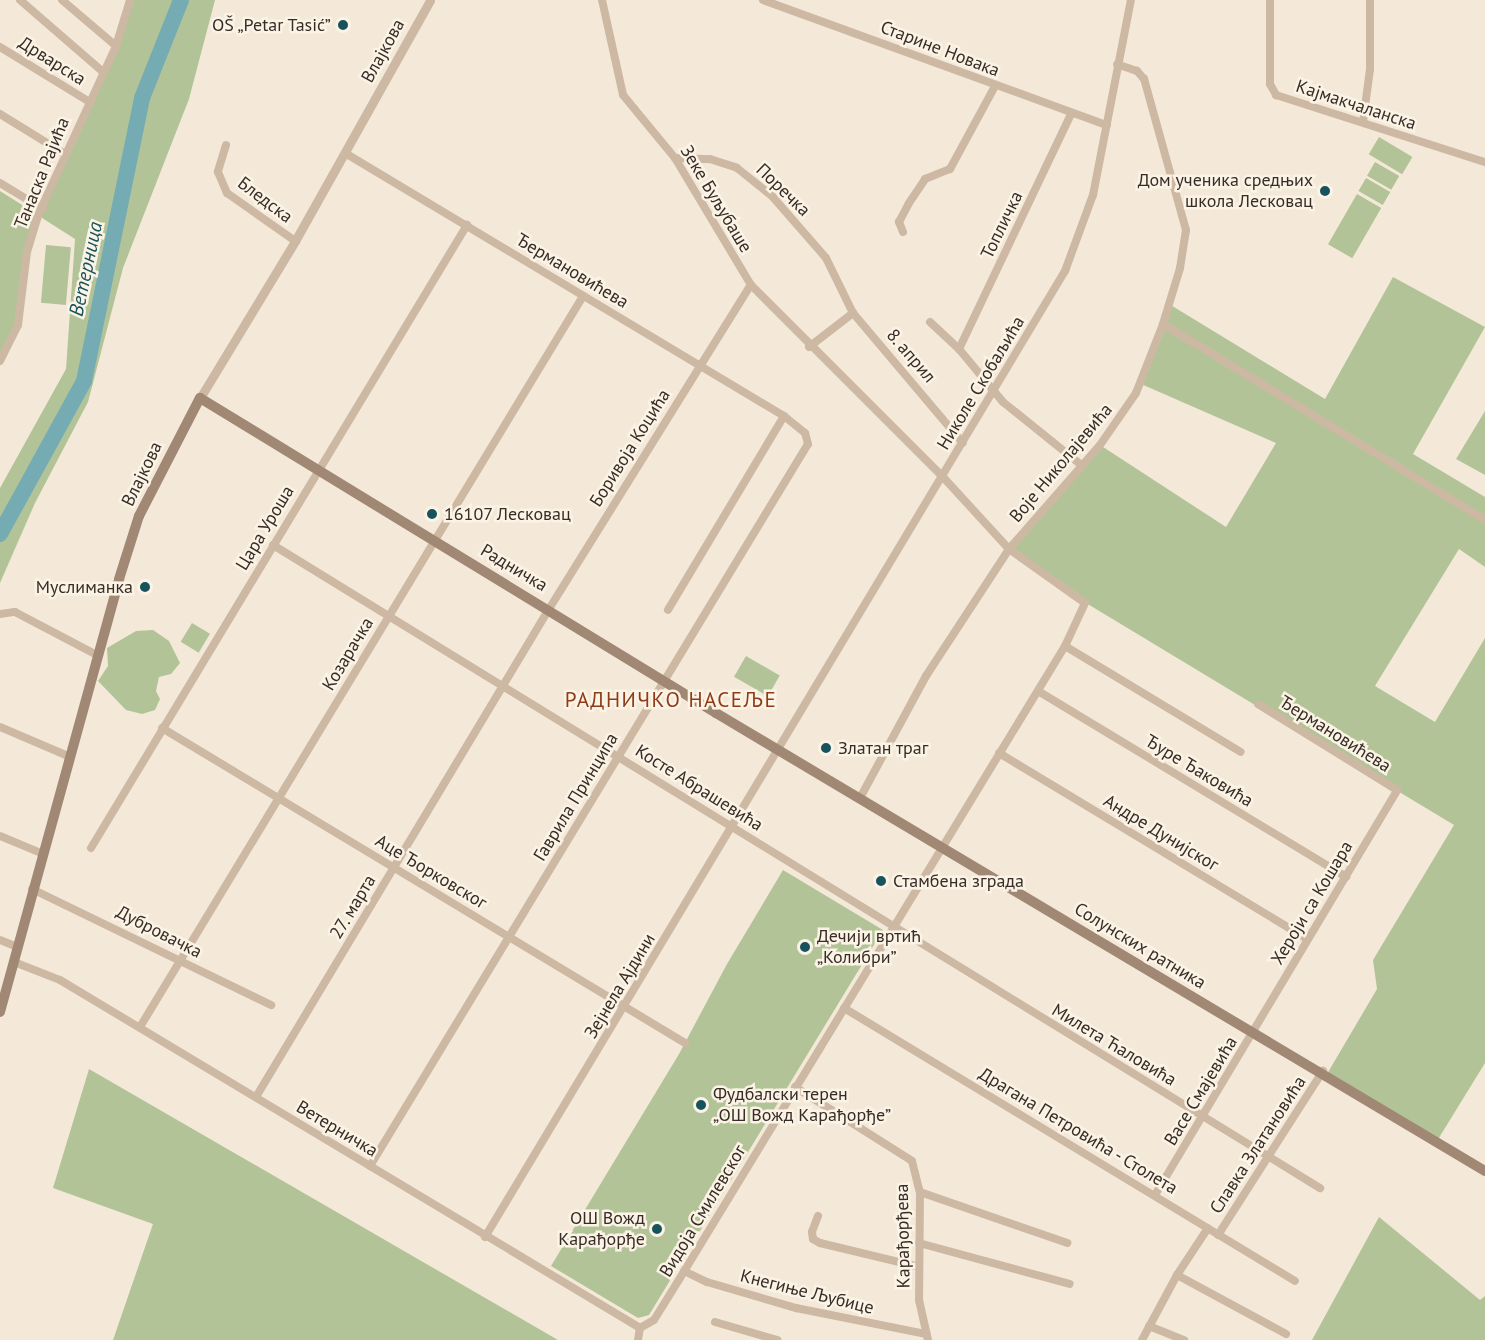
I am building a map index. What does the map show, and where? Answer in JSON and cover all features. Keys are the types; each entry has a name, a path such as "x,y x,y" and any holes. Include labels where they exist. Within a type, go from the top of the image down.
{"main road":[{"name":"Радничка","path":"200,398 779,749"},
{"name":"Влајкова","path":"0,1012 68,756 139,516 200,398"},
{"name":"Солунских ратника","path":"779,749 1253,1032 1323,1071 1485,1171"}],"street":[{"path":"20,0 103,72"},
{"path":"62,0 116,46"},
{"name":"Танаска Рајића","path":"0,362 18,325 27,252 65,154 88,101 116,46 130,0"},
{"name":"Влајкова","path":"200,398 295,240 430,0"},
{"name":"Зеке Буљубаше","path":"602,0 623,95 675,158 750,285 809,347 943,477 1009,549 1085,603 1065,646"},
{"name":"Старине Новака","path":"763,0 1071,114 1107,125"},
{"name":"Николе Скобаљића","path":"779,749 994,392 1072,254 1092,195 1131,0"},
{"name":"Кајмакчаланска","path":"1270,0 1272,92 1485,162"},
{"path":"1363,122 1370,69 1370,0"},
{"name":"Дрварска","path":"0,47 88,101"},
{"name":"Воје Николајевића","path":"860,798 926,676 1009,549 1080,464 1100,445 1136,393 1163,324 1180,268 1186,230 1144,80 1137,71 1117,64"},
{"path":"903,232 899,222 909,203 925,179 950,169 995,86"},
{"path":"0,114 65,154"},
{"name":"Топличка","path":"959,348 1071,114"},
{"name":"Бледска","path":"226,145 218,172 227,193 295,240"},
{"name":"Ђермановићева","path":"345,153 784,416 805,433 808,444"},
{"name":"Поречка","path":"675,158 710,159 748,174 809,238 840,287"},
{"path":"0,183 43,209"},
{"name":"Цара Уроша","path":"91,848 318,468 467,225"},
{"path":"699,365 750,285"},
{"name":"8. април","path":"840,287 853,313 963,443"},
{"name":"Козарачка","path":"140,1027 583,296"},
{"path":"809,347 853,313"},
{"path":"930,322 959,348 994,392 1080,464"},
{"path":"1163,324 1485,520"},
{"name":"Боривоја Коцића","path":"549,609 699,365"},
{"path":"669,610 784,416"},
{"name":"Гаврила Принципа","path":"370,1166 808,444"},
{"name":"Косте Абрашевића","path":"273,545 503,687 619,755 893,928"},
{"name":"27. марта","path":"256,1097 549,609"},
{"path":"0,614 15,612 97,655"},
{"path":"941,847 1065,646 1241,752"},
{"name":"Ђуре Ђаковића","path":"1038,691 1346,877"},
{"name":"Ђермановићева","path":"1258,704 1397,790"},
{"path":"0,726 68,756"},
{"name":"Аце Ђорковског","path":"162,728 685,1043"},
{"name":"Зејнела Ајдини","path":"485,1237 779,749"},
{"name":"Андре Дунијског","path":"999,753 1307,939"},
{"name":"Хероји са Кошара","path":"1253,1032 1397,790"},
{"path":"0,836 41,853"},
{"name":"Видоја Смилевског","path":"640,1328 654,1320 941,847"},
{"name":"Дубровачка","path":"32,889 271,1005"},
{"name":"Милета Ћаловића","path":"893,928 1320,1188"},
{"path":"0,940 17,947"},
{"name":"Ветерничка","path":"14,962 60,980 640,1328"},
{"name":"Драгана Петровића - Столета","path":"844,1008 1295,1281"},
{"name":"Васе Смајевића","path":"1155,1195 1204,1117 1253,1032"},
{"name":"Славка Златановића","path":"1218,1235 1266,1157 1292,1124 1323,1071"},
{"name":"Карађорђева","path":"795,1087 912,1161 920,1192 919,1300 927,1337"},
{"path":"920,1192 1067,1243"},
{"path":"818,1216 812,1232 813,1239 820,1243 919,1267"},
{"name":"Славка Златановића","path":"1142,1340 1177,1275 1208,1228"},
{"path":"919,1243 1070,1284"},
{"name":"Кнегиње Љубице","path":"684,1270 717,1285 796,1308 927,1337"},
{"path":"1177,1275 1287,1334"},
{"path":"715,1322 777,1340"},
{"path":"1149,1326 1184,1340"},
{"path":"638,1340 640,1328"}],"green space":[{"path":"130,0 215,0 189,99 123,268 88,402 35,503 0,583 0,488 66,369 75,239 39,216 27,252 21,312 0,361 0,191 38,215 116,46"},
{"path":"1379,137 1412,157 1402,174 1369,154"},
{"path":"1375,162 1399,176 1391,190 1367,176"},
{"path":"1366,178 1390,192 1383,205 1358,191"},
{"path":"1357,194 1381,208 1352,258 1328,244"},
{"path":"46,245 71,247 66,305 41,303"},
{"path":"1393,277 1485,327 1413,454 1485,497 1485,567 1459,549 1375,686 1435,722 1485,638 1485,1063 1437,1141 1327,1074 1377,989 1373,960 1454,825 1091,606 1009,549 1100,445 1226,527 1276,443 1141,384 1169,304 1325,399"},
{"path":"1485,411 1485,475 1456,459"},
{"path":"192,623 210,634 199,653 181,642"},
{"path":"153,630 169,641 180,663 171,674 159,677 156,691 160,699 155,710 142,714 126,710 98,681 108,666 107,648 136,631"},
{"path":"746,656 780,676 768,696 734,677"},
{"path":"783,870 883,930 649,1315 638,1318 551,1266 679,1054 727,964"},
{"path":"89,1069 558,1340 113,1340 153,1224 53,1188"},
{"path":"1379,1217 1480,1300 1485,1296 1485,1340 1312,1340"}],"waterway":[{"name":"Ветерница","path":"0,534 84,381 142,98 181,0"}],"place":[{"name":"OŠ „Petar Tasić”","path":"343,25"},
{"name":"Дом ученика средњих школа Лесковац","path":"1325,191"},
{"name":"16107 Лесковац","path":"432,514"},
{"name":"Муслиманка","path":"145,587"},
{"name":"Златан траг","path":"826,748"},
{"name":"Стамбена зграда","path":"881,881"},
{"name":"Дечији вртић „Колибри”","path":"805,947"},
{"name":"Фудбалски терен „ОШ Вожд Карађорђе”","path":"701,1105"},
{"name":"ОШ Вожд Карађорђе","path":"657,1229"}],"district":[{"name":"РАДНИЧКО НАСЕЉЕ","path":"671,700"}]}
